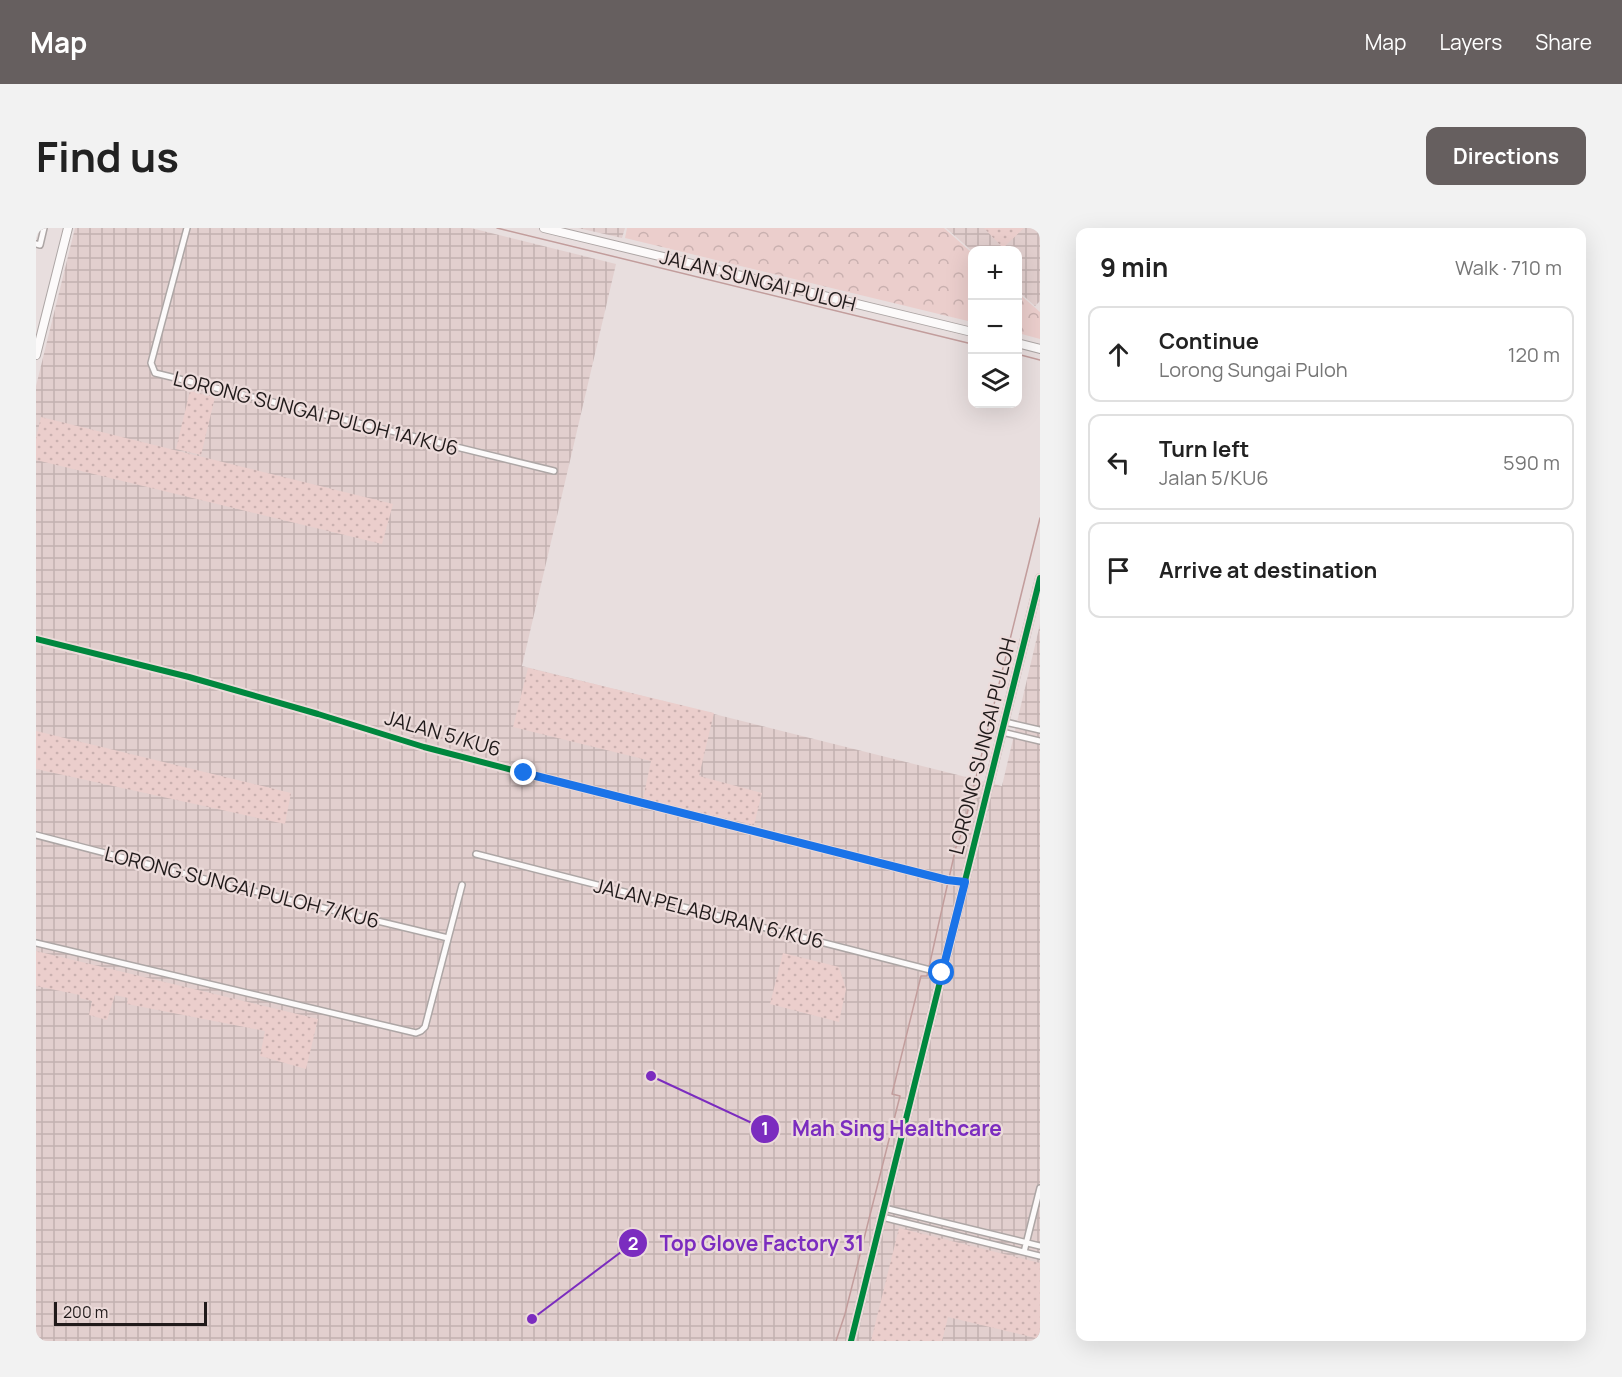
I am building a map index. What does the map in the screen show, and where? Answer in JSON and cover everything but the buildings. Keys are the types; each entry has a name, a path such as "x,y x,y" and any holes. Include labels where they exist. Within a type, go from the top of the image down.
{"street":[{"path":"36,244 40,245 44,228"},
{"path":"36,355 68,228"},
{"name":"LORONG SUNGAI PULOH 1A/KU6","path":"187,228 151,363 155,373 554,471"},
{"name":"JALAN SUNGAI PULOH","path":"544,228 968,331"},
{"path":"1022,344 1040,349"},
{"name":"LORONG SUNGAI PULOH","path":"851,1341 1040,578"},
{"name":"JALAN 5/KU6","path":"36,639 189,677 424,747 963,883"},
{"path":"1005,722 1040,730"},
{"path":"1002,732 1040,741"},
{"name":"LORONG SUNGAI PULOH 7/KU6","path":"36,835 224,884 448,938"},
{"name":"JALAN PELABURAN 6/KU6","path":"476,854 942,973"},
{"path":"36,943 416,1033 425,1027 462,885"},
{"path":"1024,1252 1040,1188"},
{"path":"884,1208 1040,1246"},
{"path":"882,1218 1040,1257"}],"shaded area":[{"path":"75,228 471,228 616,264 522,666 1002,786 1040,624 1040,1341 36,1341 36,386"},
{"path":"578,228 625,228 622,238"},
{"path":"946,228 1040,228 1040,301 1035,306 1022,295 1022,246 968,247"}],"green space":[{"path":"627,228 944,228 968,249 968,321 625,238"},
{"path":"984,228 1024,228 1005,246 1001,246"},
{"path":"1022,296 1040,312 1040,339 1022,334"},
{"path":"190,391 215,397 201,455 176,449"},
{"path":"41,417 393,504 382,544 36,460 36,439"},
{"path":"528,668 714,713 699,776 762,793 754,825 643,799 651,761 513,727"},
{"path":"36,731 291,793 285,824 36,769"},
{"path":"36,951 318,1019 306,1069 260,1056 265,1031 127,1004 128,998 115,995 107,1020 89,1015 92,1001 80,998 80,995 36,986"},
{"path":"783,953 839,967 846,989 839,1022 770,1004"},
{"path":"899,1228 1040,1263 1040,1339 948,1317 942,1341 871,1341"}],"waterway":[{"path":"497,228 968,343"},
{"path":"1022,355 1040,360"},
{"path":"949,878 956,847 963,830 1040,518"},
{"path":"836,1341 845,1314 900,1096 892,1094 921,976 927,976 948,882"}],"cycle path":[{"path":"851,1341 1040,578"},
{"path":"36,639 189,677 424,747 947,880 965,882"}],"place":[{"name":"Mah Sing Healthcare","path":"651,1076"},
{"name":"Top Glove Factory 31","path":"532,1319"}],"route":[{"path":"524,773 947,880 965,882 942,973"}]}
